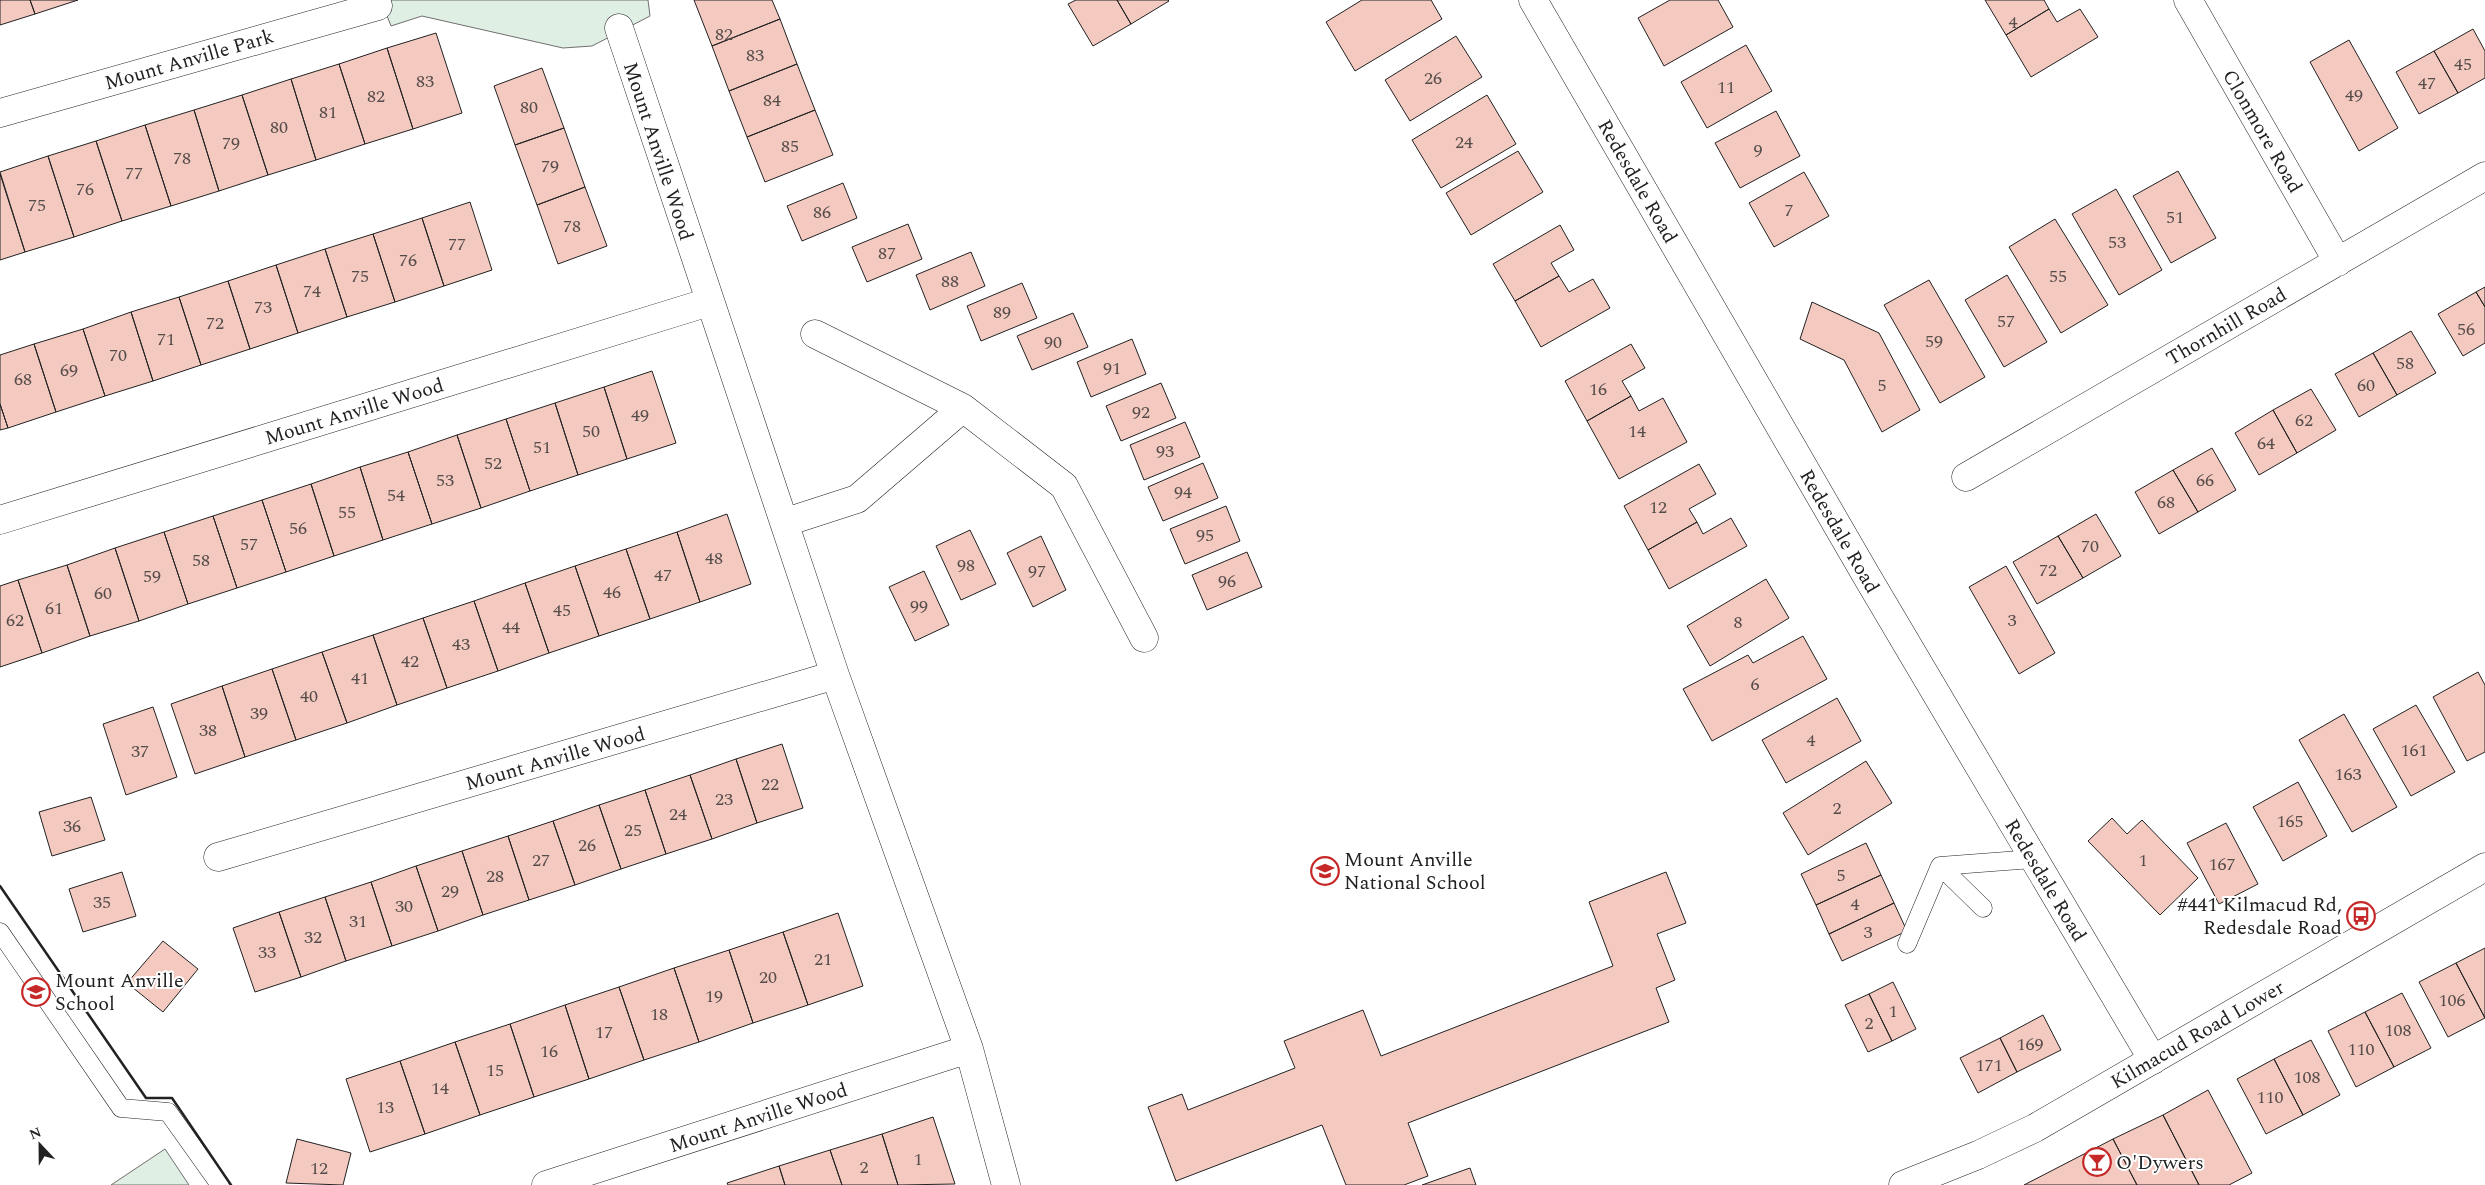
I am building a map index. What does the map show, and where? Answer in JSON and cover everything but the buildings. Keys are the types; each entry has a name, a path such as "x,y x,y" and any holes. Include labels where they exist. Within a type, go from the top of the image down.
{"street":[{"name":"Redesdale Road","path":"1533,0 2033,860 2153,1060"},
{"name":"Clonmore Road","path":"2188,0 2338,262"},
{"name":"Mount Anville Park","path":"0,113 378,6"},
{"name":"Mount Anville Wood","path":"619,28 709,302 786,522 835,675 969,1050 1006,1185"},
{"name":"Thornhill Road","path":"1966,477 2485,176"},
{"name":"Mount Anville Wood","path":"0,520 709,302"},
{"path":"814,334 963,408 1064,486 1144,638"},
{"path":"786,522 857,499 963,408"},
{"name":"Mount Anville Wood","path":"218,857 835,675"},
{"name":"Kilmacud Road Lower","path":"1914,1183 2035,1128 2485,867"},
{"name":"Mount Anville Wood","path":"546,1185 969,1050"}],"lane":[{"path":"1940,866 2033,860"},
{"path":"1940,866 1982,908"},
{"path":"1907,944 1940,866"},
{"path":"0,932 121,1108 168,1112 220,1185"}],"green space":[{"path":"381,0 648,0 650,16 592,46 563,48 422,16 391,26"},
{"path":"165,1149 189,1185 111,1185"}],"wall":[{"path":"0,886 146,1098 172,1098 231,1185"}],"place":[{"name":"Mount Anville National School","path":"1325,871"},
{"name":"#441 Kilmacud Rd, Redesdale Road","path":"2361,916"},
{"name":"Mount Anville School","path":"36,992"},
{"name":"O'Dywers","path":"2097,1162"}]}
